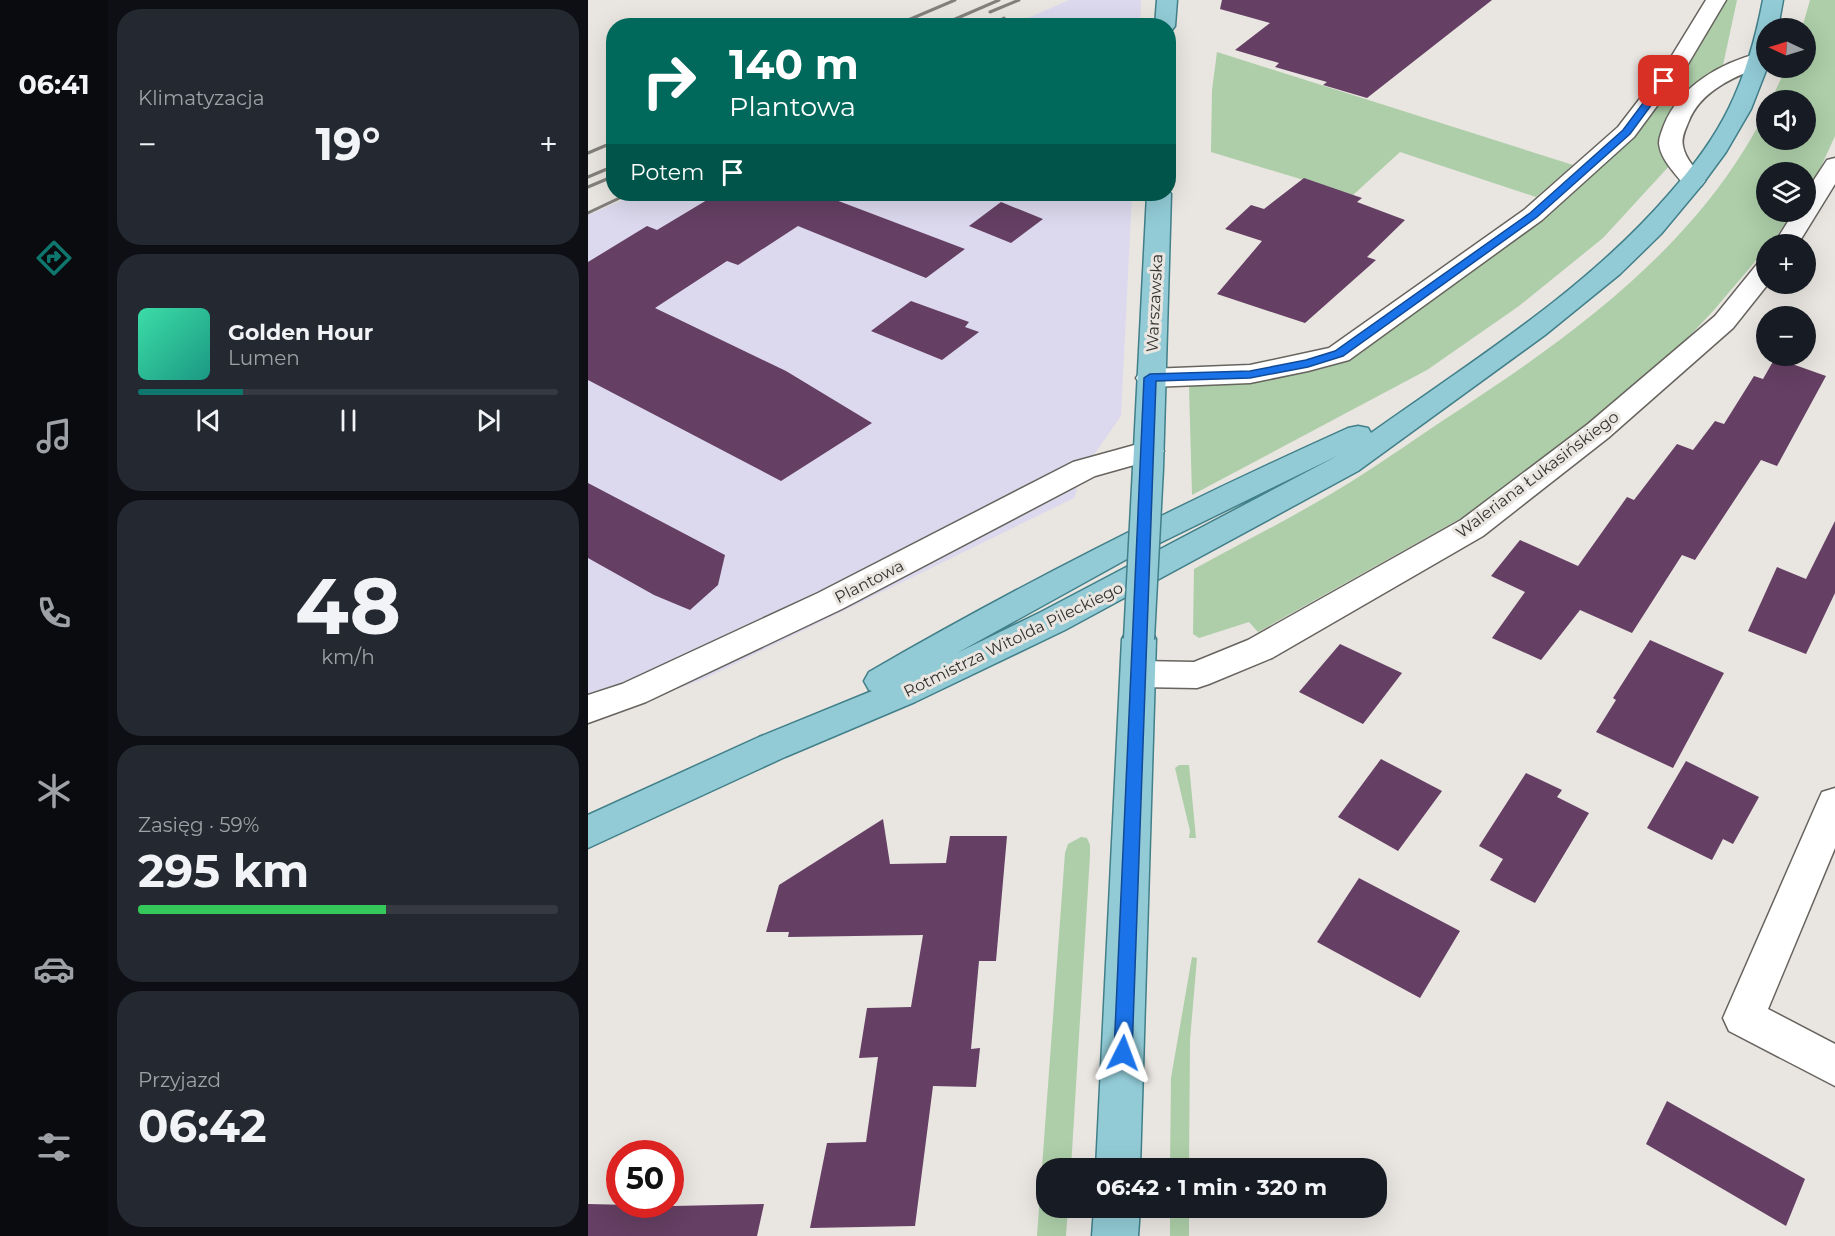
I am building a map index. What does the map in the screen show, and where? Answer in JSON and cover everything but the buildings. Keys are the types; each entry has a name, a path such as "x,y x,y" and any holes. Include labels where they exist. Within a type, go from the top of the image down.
{"main road":[{"path":"1166,18 1167,0"},
{"name":"Rotmistrza Witolda Pileckiego","path":"1769,18 1773,0"},
{"name":"Rotmistrza Witolda Pileckiego","path":"588,832 772,747 903,693 1053,621 1147,573 1347,464 1574,300 1652,229 1693,181 1718,147 1740,109 1756,69"},
{"name":"Warszawska","path":"1118,1158 1159,201"},
{"path":"1115,1236 1116,1218"}],"street":[{"path":"1150,378 1250,374 1308,363 1339,354 1533,215 1626,132 1677,64 1716,0"},
{"path":"1693,181 1678,161 1670,143 1678,114 1694,96 1724,73 1756,61"},
{"path":"1792,234 1835,165"},
{"name":"Waleriana Łukasińskiego","path":"1139,657 1197,675 1260,649 1472,528 1598,431 1724,322 1756,282"},
{"name":"Plantowa","path":"588,709 634,693 830,601 1084,469 1148,459"},
{"path":"1835,803 1744,1018 1835,1066"}],"shaded area":[{"path":"1069,0 1141,0 1140,18 1028,18"},
{"path":"621,201 1132,201 1121,416 1084,469 1074,498 704,679 588,721 588,215"}],"green space":[{"path":"1723,0 1737,0 1722,70 1686,98 1671,164 1603,238 1519,306 1427,370 1192,495 1189,386 1210,383 1376,338 1580,186 1650,113 1696,52"},
{"path":"1810,0 1835,0 1835,136 1816,178 1816,162 1756,162 1756,222 1786,222 1778,234 1756,234 1756,261 1714,310 1652,376 1553,455 1463,517 1258,632 1249,622 1199,638 1193,634 1194,569 1311,506 1363,474 1504,380 1592,315 1672,242 1708,201 1740,157 1756,129 1756,150 1816,150 1816,90 1776,90 1781,78 1816,78 1816,18 1805,18"},
{"path":"1217,52 1573,165 1536,197 1400,152 1353,195 1211,152 1212,90"},
{"path":"1179,765 1189,765 1196,838 1189,838 1190,831 1175,768"},
{"path":"1081,837 1087,838 1090,845 1072,1158 1043,1158 1065,853 1068,844"},
{"path":"1192,957 1197,958 1190,1040 1189,1158 1170,1158 1171,1078"},
{"path":"1038,1218 1067,1218 1066,1236 1037,1236"},
{"path":"1170,1218 1189,1218 1189,1236 1170,1236"}],"railway":[{"path":"913,18 955,0"},
{"path":"957,18 999,0"},
{"path":"990,12 1019,0"},
{"path":"588,153 606,145"},
{"path":"588,177 606,169"},
{"path":"588,187 606,179"},
{"path":"588,213 613,201"}],"route":[{"path":"1123,1053 1139,639 1149,451 1150,378 1250,374 1308,363 1339,354 1533,215 1626,132 1664,81"}]}
